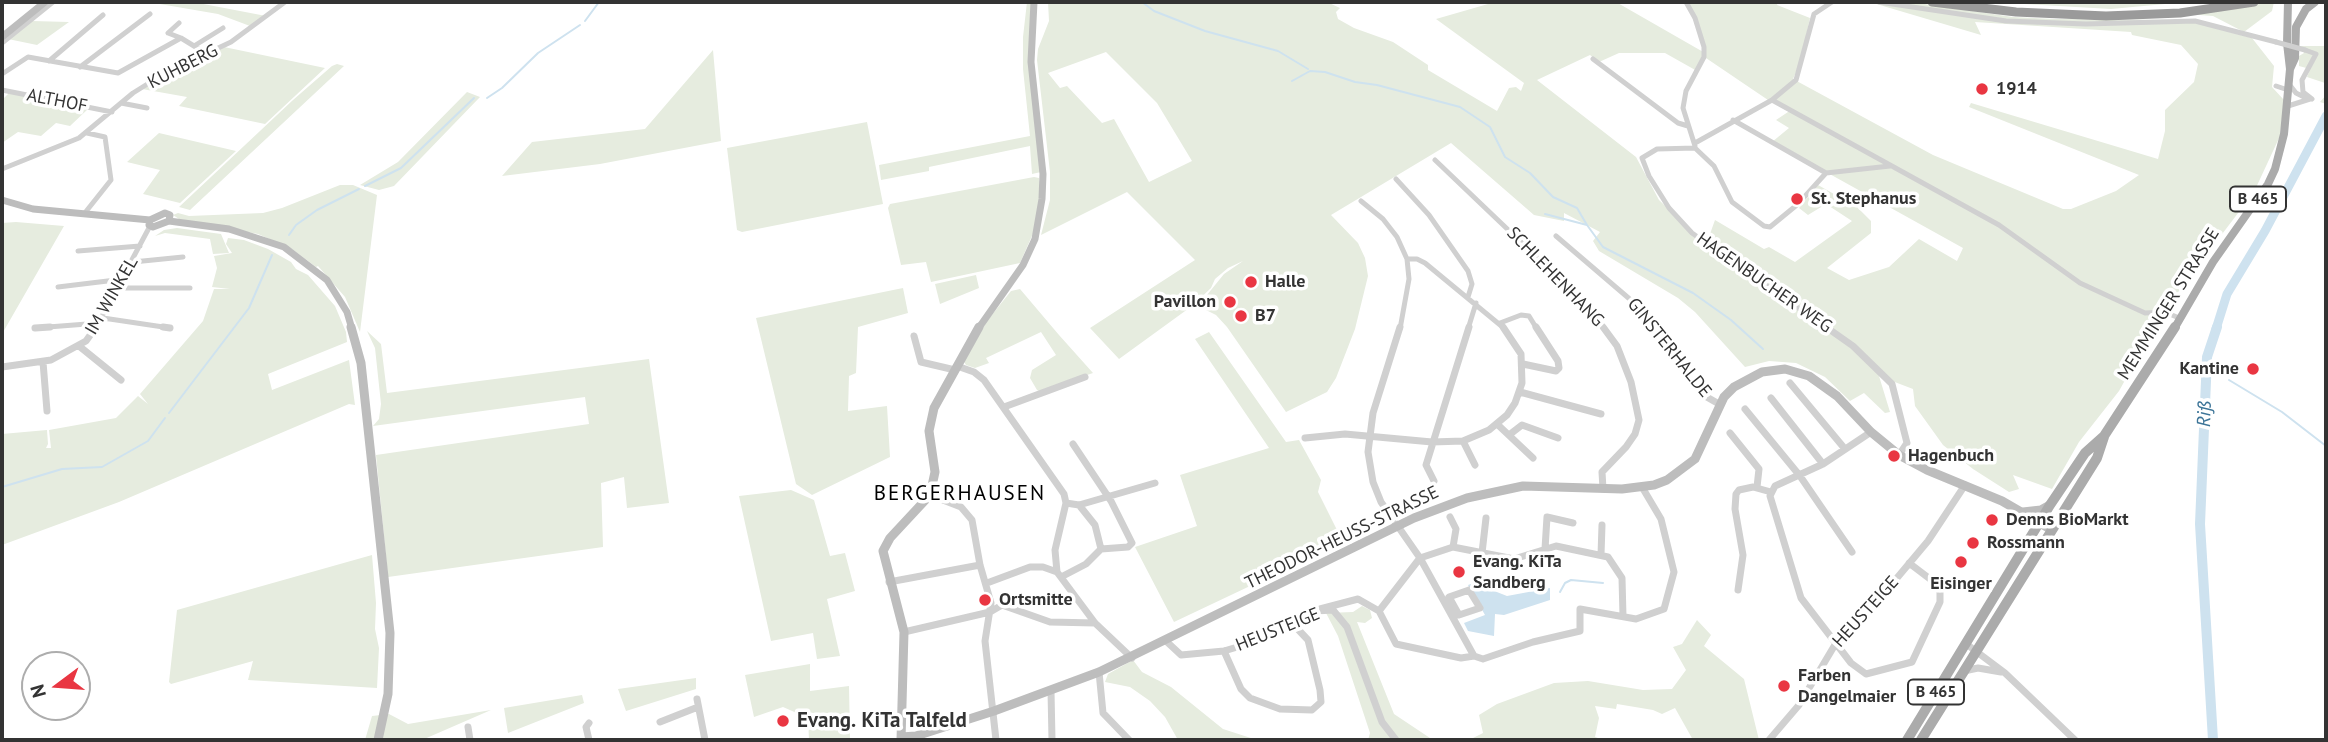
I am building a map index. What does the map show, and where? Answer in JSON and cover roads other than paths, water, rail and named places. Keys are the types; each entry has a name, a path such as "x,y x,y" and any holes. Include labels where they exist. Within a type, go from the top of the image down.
{"highway":[{"path":"1933,2 2005,11 2096,16 2180,13 2254,2"},
{"path":"1958,2 2025,9 2104,11 2223,2"}],"main road":[{"name":"B 465","path":"2288,2 2287,53 2290,69"},
{"name":"B 465","path":"2290,69 2295,58 2296,27 2306,9 2315,2"},
{"name":"MEMMINGER STRASSE","path":"1907,740 2050,505 2085,453 2104,436 2165,345 2213,262 2268,184 2282,144 2290,69"},
{"name":"MEMMINGER STRASSE","path":"1921,740 2097,458 2104,436"}],"street":[{"path":"2,37 44,2"},
{"path":"2,43 52,2"},
{"name":"KUHBERG","path":"2,169 87,133 121,103 158,77 246,33 285,2"},
{"path":"901,739 904,632 883,556 885,546 930,495 935,472 930,422 937,402 1029,253 1039,221 1043,174 1031,62 1034,2"},
{"path":"1686,2 1698,27 1704,57 1685,93 1683,108 1695,145 1714,166 1732,202 1766,227 1798,204 1826,173"},
{"path":"1695,145 1733,120 1772,100 1796,80 1814,14 1832,2"},
{"path":"1879,2 2006,21 2086,24 2195,21 2316,54 2302,80 2303,92 2309,100"},
{"path":"80,67 150,14"},
{"path":"49,61 103,15"},
{"path":"179,23 168,33 207,54"},
{"path":"194,46 223,28"},
{"path":"2,74 24,57 108,73 120,72 181,38"},
{"path":"1593,59 1678,123 1706,136"},
{"path":"2276,86 2309,100"},
{"name":"ALTHOF","path":"2,90 112,112"},
{"path":"2288,90 2309,100"},
{"path":"1772,100 1999,225 2080,284 2145,313 2165,312 2179,318"},
{"path":"2288,106 2309,100"},
{"name":"KUHBERG","path":"121,103 147,108"},
{"path":"1733,120 1826,173 1890,166"},
{"path":"83,214 111,180 105,137 87,133"},
{"name":"HAGENBUCHER WEG","path":"1695,145 1657,149 1642,158 1657,191 1669,208 1707,245 1853,346 1892,384 1907,443 1899,455"},
{"name":"SCHLEHENHANG","path":"1434,160 1589,307 1617,346 1631,382 1639,420 1632,439 1602,472 1603,489"},
{"path":"1396,179 1429,215 1468,271 1472,284 1468,297"},
{"path":"2,200 33,209 161,226 169,221 243,232 284,247 327,280 350,318 364,383 390,633 388,694 378,740"},
{"path":"1361,201 1390,228 1407,259 1406,303 1369,435 1368,452 1373,482 1381,502 1420,558 1474,656"},
{"path":"150,223 165,214 170,215 169,221"},
{"name":"IM WINKEL","path":"4,366 43,362 79,346 102,320 150,223"},
{"name":"IM WINKEL","path":"140,246 161,226"},
{"name":"GINSTERHALDE","path":"1556,236 1639,307 1660,331 1696,387 1719,404"},
{"path":"78,251 140,246"},
{"path":"133,261 183,257"},
{"path":"1306,438 1335,434 1432,442 1462,441 1497,424 1511,409 1520,392 1523,364 1515,342 1500,323 1425,263 1418,259 1407,259"},
{"path":"58,287 124,278"},
{"path":"120,288 190,288"},
{"path":"1434,481 1426,465 1476,303"},
{"path":"1500,323 1521,315 1529,316 1558,361 1559,368 1556,371 1523,364"},
{"path":"35,328 102,320 170,328"},
{"path":"914,335 921,362 979,374 1060,485 1066,503 1056,541 1060,574 1096,623 1132,658"},
{"path":"79,346 121,380"},
{"path":"43,362 47,411"},
{"path":"2,374 4,366"},
{"name":"THEODOR-HEUSS-STRASSE","path":"901,739 994,711 1132,658 1399,526 1466,498 1502,488 1544,485 1603,489 1642,487 1667,480 1695,459 1719,404 1730,390 1751,376 1775,369 1795,370 1824,386 1899,455 2022,512 2052,530"},
{"path":"1004,407 1085,377"},
{"path":"1790,383 1845,449"},
{"path":"1520,392 1601,414"},
{"path":"1771,398 1822,464"},
{"path":"1745,409 1800,476 1852,552"},
{"path":"1497,424 1533,458"},
{"path":"1508,435 1522,425 1558,438"},
{"path":"1771,492 1779,484 1822,464 1871,432"},
{"path":"1730,433 1759,469 1758,487"},
{"path":"1462,441 1475,465"},
{"path":"987,583 1030,567 1042,567 1060,574 1086,564 1101,549 1132,545 1108,497 1073,444"},
{"path":"1066,503 1079,505 1155,483"},
{"name":"HEUSTEIGE","path":"1769,740 1799,705 1836,643 1876,603 1909,563 1949,513 1965,485"},
{"path":"1315,611 1359,599 1379,611 1396,644 1461,658 1474,656 1483,659 1533,642 1580,631 1580,609 1636,619 1664,610 1674,572 1661,519 1642,487"},
{"path":"1738,590 1743,555 1734,500 1739,490 1758,487 1771,492"},
{"path":"1771,492 1795,585 1801,598 1855,668 1866,674 1912,662 1941,597 1931,578 1909,563"},
{"path":"930,495 961,507 970,516 979,565 987,583 991,603 986,629 986,652 996,740"},
{"path":"1079,505 1095,525 1101,549"},
{"path":"2022,512 2041,510 2050,505"},
{"path":"1450,517 1457,529 1453,547"},
{"path":"1545,549 1547,517 1573,523"},
{"path":"1482,553 1486,518"},
{"path":"1601,555 1602,525"},
{"path":"1379,611 1420,558 1453,547 1514,559 1556,546 1608,557 1622,578 1623,617"},
{"path":"889,582 979,565"},
{"path":"1469,590 1480,608 1459,615 1449,597 1469,590"},
{"path":"904,632 990,612 1002,605 1061,624 1096,623"},
{"name":"HEUSTEIGE","path":"1166,641 1181,655 1224,651 1264,639 1315,611 1333,610 1347,627 1382,722 1396,740"},
{"path":"1224,651 1241,689 1250,698 1280,709 1312,710 1321,702 1320,690 1308,640 1292,622"},
{"path":"1965,643 2004,673 2075,740"},
{"path":"1962,672 1978,668 2004,673"},
{"path":"1099,672 1104,713 1129,740"},
{"path":"1051,691 1052,740"},
{"path":"660,722 698,704 703,739"},
{"path":"589,723 586,727 589,740"},
{"path":"467,727 470,740"}],"water":[{"path":"1474,583 1507,596 1550,588 1550,600 1504,615 1495,614 1494,636 1468,631 1464,623 1485,615 1468,585"}],"waterway":[{"path":"585,21 599,2"},
{"path":"1142,2 1154,11 1205,31 1278,51 1308,69"},
{"path":"487,98 502,88 538,53 580,25"},
{"path":"1292,81 1310,71 1325,72 1355,82 1377,85 1460,107 1490,127 1505,157 1530,173 1553,197 1577,208 1587,225"},
{"path":"365,186 401,168 474,98"},
{"name":"Riß","path":"2216,329 2227,294 2265,231 2326,116"},
{"path":"289,235 296,225 317,210 359,189"},
{"path":"1545,214 1587,225"},
{"path":"1587,225 1603,247 1693,293 1731,320 1763,349"},
{"path":"169,413 249,308 272,255"},
{"name":"Riß","path":"2213,740 2200,524 2207,357 2217,327"},
{"path":"2207,365 2218,372"},
{"path":"2229,380 2282,412 2326,446"},
{"path":"2,487 62,469 102,467 148,441 165,418"},
{"path":"2326,480 2326,491"},
{"path":"1560,592 1565,583 1571,580 1603,583"}],"place":[{"name":"1914","path":"1982,89"},
{"name":"St. Stephanus","path":"1797,199"},
{"name":"Halle","path":"1251,282"},
{"name":"Pavillon","path":"1230,302"},
{"name":"B7","path":"1241,316"},
{"name":"Kantine","path":"2253,369"},
{"name":"Hagenbuch","path":"1894,456"},
{"name":"Denns BioMarkt","path":"1992,520"},
{"name":"Rossmann","path":"1973,543"},
{"name":"Eisinger","path":"1961,562"},
{"name":"Evang. KiTa Sandberg","path":"1459,572"},
{"name":"Ortsmitte","path":"985,600"},
{"name":"Farben Dangelmaier","path":"1784,686"},
{"name":"Evang. KiTa Talfeld","path":"783,721"}],"district":[{"name":"BERGERHAUSEN","path":"960,494"}]}
